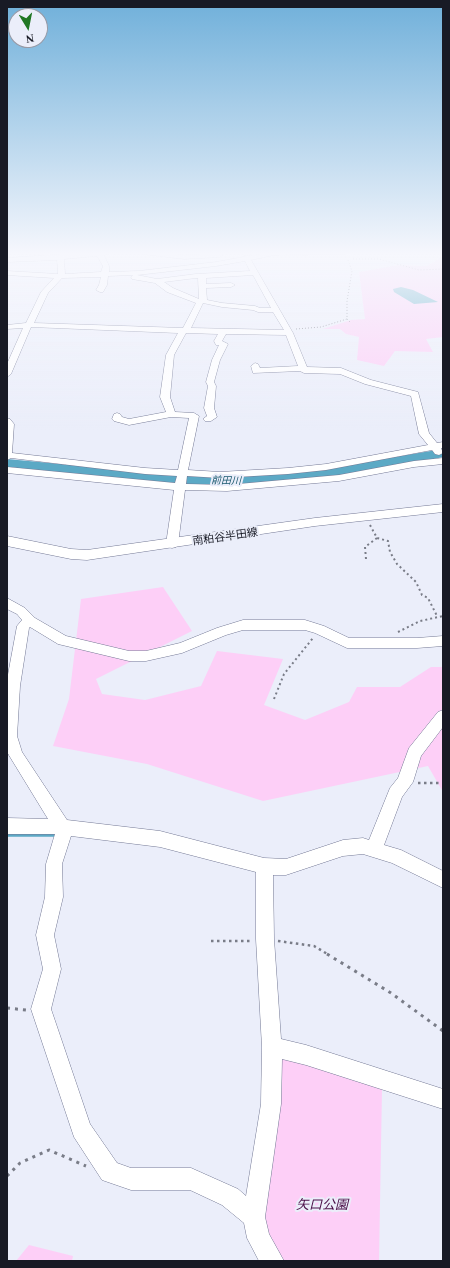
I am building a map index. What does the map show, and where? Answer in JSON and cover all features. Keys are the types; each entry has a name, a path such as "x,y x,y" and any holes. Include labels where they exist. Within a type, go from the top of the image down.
{"main road":[{"name":"南粕谷半田線","path":"7,541 71,554 87,555 172,544 315,522 443,508"}],"street":[{"path":"7,374 35,311"},
{"path":"170,414 165,397 170,355 196,311"},
{"path":"277,311 288,332 303,368"},
{"path":"7,327 28,325 185,331 288,332"},
{"path":"117,416 117,419 129,422 170,414 194,416 210,420 212,417 209,408 212,386 210,382 216,360 224,344 219,343 218,341 223,332"},
{"path":"255,366 256,371 303,368 307,371 341,371 368,382 415,394 424,434 438,446 443,456"},
{"path":"172,544 194,416"},
{"path":"7,421 9,424 7,455 145,471 182,480 227,488 264,486 339,478 414,464 443,461"},
{"path":"7,470 182,480 220,475 288,471 394,456 438,446"},
{"path":"7,603 21,610 30,621 49,633 64,640 129,656 146,656 182,648 222,631 243,625 305,625 319,629 347,643 443,641"},
{"path":"30,621 23,626 19,645 13,686 10,736 15,754 62,827 63,834 54,864 54,897 45,935 52,969 41,1009 80,1130 110,1172 131,1179 191,1179 230,1197 254,1217"},
{"path":"374,849 396,793 405,782 414,753 443,716"},
{"path":"7,826 62,827 160,839 264,866 286,866 343,848 363,846 395,856 443,880"},
{"path":"264,866 265,939 272,1047 271,1104 254,1217 258,1238 272,1261"},
{"path":"272,1047 306,1055 443,1099"}],"path":[{"path":"347,311 347,319 350,322"},
{"path":"288,332 321,327 347,319"},
{"path":"366,517 377,538"},
{"path":"366,559 365,547 377,538 388,540 394,559 416,582 422,595 428,598 437,616"},
{"path":"397,643 393,634 420,621 437,616 443,616"},
{"path":"274,698 284,674 301,650 312,641 319,629"},
{"path":"405,782 443,783"},
{"path":"212,941 259,941 265,939 314,946 391,994 443,1031"},
{"path":"7,1008 27,1010 41,1009"},
{"path":"7,1176 20,1164 49,1150 97,1171 110,1172"}],"green space":[{"path":"364,311 443,311 443,337 426,339 433,352 395,351 384,366 357,360 359,337 346,334 340,329 323,329 351,320 365,319"},
{"path":"163,587 192,631 96,679 102,694 145,700 201,686 217,651 283,659 264,705 305,720 349,702 357,687 400,687 431,667 443,667 443,792 428,766 263,801 147,764 53,746 69,699 81,599"},
{"name":"矢口公園","path":"286,1056 382,1089 379,1261 279,1261 263,1229 278,1060"},
{"path":"29,1245 73,1256 72,1261 16,1261"}],"waterway":[{"name":"前田川","path":"7,463 157,478 240,481 327,473 443,453"},
{"path":"7,835 55,835"}]}
